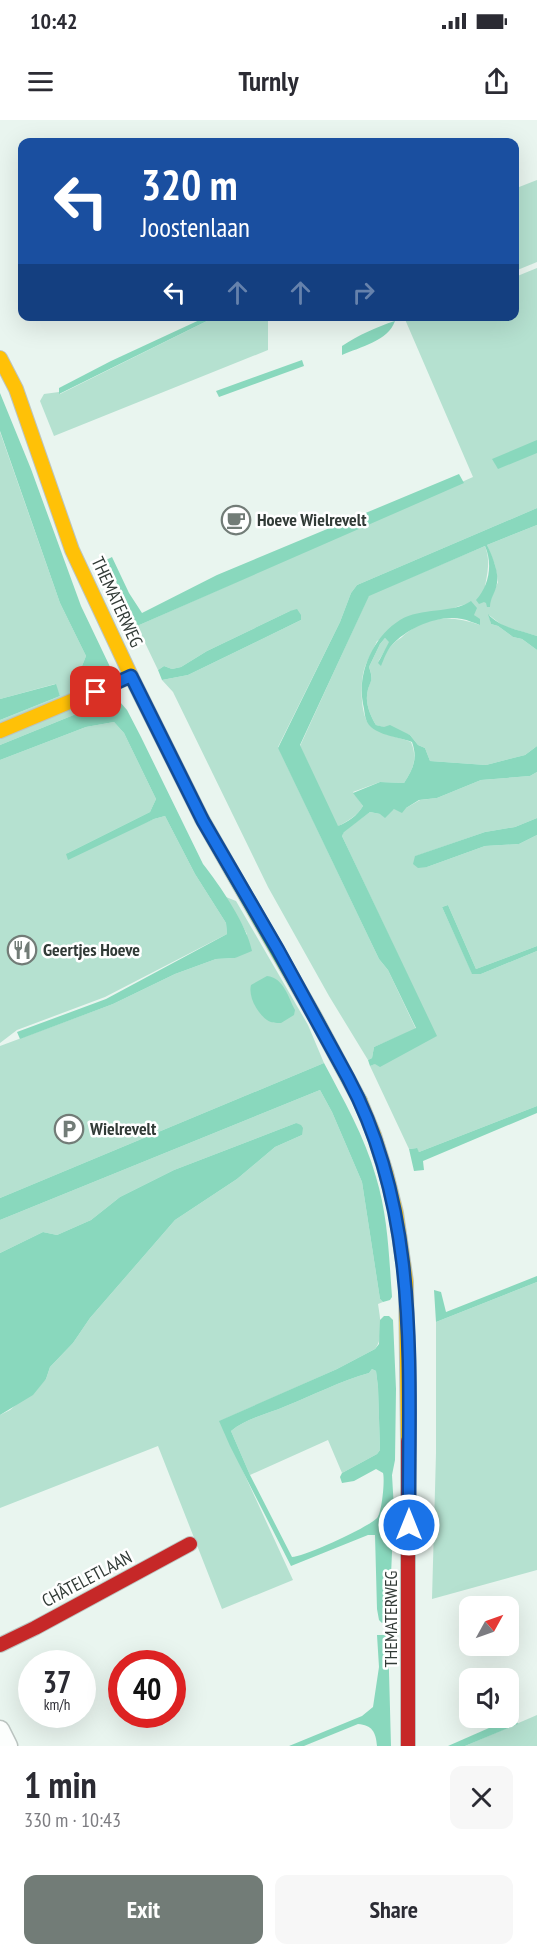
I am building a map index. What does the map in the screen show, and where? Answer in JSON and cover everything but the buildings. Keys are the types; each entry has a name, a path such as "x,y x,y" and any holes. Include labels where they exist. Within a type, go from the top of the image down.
{"street":[{"name":"THEMATERWEG","path":"0,358 16,389 72,550 125,680 315,1017 359,1098 374,1135 396,1214 406,1282 408,1746"},
{"path":"0,731 125,680"},
{"name":"CHÂTELETLAAN","path":"0,1645 190,1544"},
{"path":"0,1730 8,1746"}],"shaded area":[{"path":"537,180 537,262 519,269 519,187"},
{"path":"537,268 537,508 357,585 351,593 340,622 278,747 379,959 388,970 416,1029 374,1047 372,1058 368,1060 268,887 173,692 162,680 188,675 301,620 290,611 207,651 181,667 172,669 164,666 158,670 137,626 473,477 406,321 519,321 519,275"},
{"path":"197,321 207,321 59,394 59,388"},
{"path":"207,321 268,321 268,350 54,436 40,401 44,394 59,392 60,394"},
{"path":"395,321 386,334 380,338 342,355 342,346"},
{"path":"302,360 304,366 219,397 216,391"},
{"path":"0,393 31,469 81,606 112,671 120,702 127,710 141,737 203,864 239,917 252,951 235,958 216,959 175,974 113,1004 20,1039 17,1032 106,999 227,934 226,923 195,874 165,816 154,819 68,860 66,854 150,812 156,799 124,733 114,722 86,727 0,760 0,745 108,701 110,694 97,678 87,680 82,666 86,656 60,603 0,431"},
{"path":"0,432 60,603 86,656 82,666 87,679 97,678 110,694 108,701 0,745 0,720 60,696 55,684 0,699"},
{"path":"537,440 537,453 498,469 492,459"},
{"path":"459,474 464,483 137,626 106,560 112,557 129,593 142,613 217,575"},
{"path":"537,508 537,525 487,545 497,574 490,607 487,607 484,602 479,604 476,600 487,582 489,560 485,546 369,596 300,745 338,826 352,818 363,806 353,793 380,782 404,783 414,764 415,754 412,742 378,732 369,725 365,717 362,680 369,657 382,636 400,620 417,613 455,608 471,601 477,608 474,615 480,619 480,625 453,618 424,624 398,639 387,652 381,666 378,663 389,642 385,638 369,667 371,680 367,700 372,718 376,725 384,727 390,725 410,735 418,745 425,748 430,761 486,765 525,755 537,746 537,772 530,776 481,780 437,798 419,800 402,813 394,809 385,818 380,814 370,812 344,832 342,836 437,1036 380,1067 375,1064 370,1066 368,1060 372,1058 374,1047 416,1028 388,970 379,959 278,748 340,622 351,593 357,585"},
{"path":"537,525 537,636 503,626 489,615 491,624 498,626 513,637 522,639 537,650 537,746 525,755 486,765 430,761 425,748 418,745 410,735 376,725 374,722 367,700 371,679 369,667 380,644 385,638 390,642 378,662 394,643 413,628 431,620 450,618 480,625 467,604 459,606 377,641 363,676 362,701 365,717 368,723 377,730 411,742 414,764 404,783 380,782 353,792 363,806 355,815 337,827 300,746 369,595 485,546 488,568 484,602 490,601 498,582 495,565 487,545"},
{"path":"297,609 301,620 188,675 162,680 158,670 164,666 172,669 181,667 207,651"},
{"path":"488,614 504,626 537,636 537,650 522,639 513,637 498,626 491,624"},
{"path":"56,684 60,696 0,720 0,699"},
{"path":"114,722 124,733 156,799 150,812 66,854 165,816 195,874 226,923 227,934 105,997 17,1030 0,1043 0,760 86,727"},
{"path":"537,772 537,818 515,827 485,832 416,856 427,867 485,846 519,844 537,835 537,946 476,969 448,905 442,907 472,973 481,974 537,951 537,1106 419,1152 416,1148 409,1149 370,1066 436,1036 342,836 344,831 370,812 380,814 406,808 420,800 437,798 481,780 530,776"},
{"path":"537,818 537,835 519,844 485,846 427,867 418,868 413,864 415,856 485,832 515,827"},
{"name":"Wielrevelt","path":"226,897 236,901 308,1025 324,1063 0,1198 0,1046 113,1004 175,974 216,959 235,958 247,934"},
{"path":"448,905 476,969 537,946 537,951 481,974 472,974 442,907"},
{"path":"267,976 278,980 295,1010 294,1015 281,1023 267,1020 252,999 251,985"},
{"path":"324,1063 360,1133 376,1177 387,1237 392,1297 390,1300 383,1302 380,1299 362,1182 320,1090 0,1220 0,1198"},
{"path":"320,1090 362,1182 380,1299 383,1302 378,1304 380,1339 375,1349 337,1369 220,1421 293,1580 222,1609 158,1446 0,1508 0,1415 10,1410 46,1379 50,1367 73,1343 90,1318 175,1220 237,1179 275,1147 302,1135 296,1123 174,1170 120,1197 91,1220 57,1235 43,1232 0,1253 0,1220"},
{"path":"537,1106 537,1113 423,1161 424,1170 414,1171 409,1149 417,1148 419,1152"},
{"path":"296,1123 303,1128 302,1135 275,1147 237,1179 175,1220 90,1318 73,1343 50,1367 46,1379 33,1395 0,1415 0,1253 43,1232 57,1235 91,1220 120,1197 174,1170"},
{"path":"537,1276 537,1282 436,1322 434,1290 441,1292 446,1312"},
{"path":"537,1282 537,1570 432,1599 436,1453 436,1322"},
{"path":"384,1316 389,1316 393,1320 396,1389 389,1619 382,1623 379,1620 377,1609 375,1535 368,1535 291,1566 219,1421 337,1369 375,1349 379,1344 380,1320","holes":["372,1369 376,1371 380,1450 377,1454 342,1473 340,1477 342,1483 354,1481 376,1469 383,1473 383,1496 379,1515 372,1522 350,1534 292,1557 250,1475 231,1431 250,1419 369,1373"]},
{"path":"372,1369 376,1371 378,1387 380,1450 377,1454 342,1473 328,1440 250,1475 231,1431 250,1419 369,1373"},
{"path":"377,1635 388,1635 391,1746 377,1746 372,1730 358,1724 304,1746 289,1746 362,1716 373,1707 379,1667"},
{"path":"537,1715 537,1746 465,1746 507,1728 519,1728 519,1723"},
{"path":"489,1728 508,1728 465,1746 448,1746"}],"traffic: fast":[{"path":"202,819 315,1017 360,1101"}],"traffic: slow":[{"path":"0,358 16,389 72,550 202,819"},
{"path":"0,731 131,676"},
{"path":"360,1101 386,1173 396,1213 406,1282 408,1441"}],"traffic: jam":[{"path":"408,1441 408,1746"},
{"path":"0,1645 190,1544"}],"place":[{"name":"Hoeve Wielrevelt","path":"236,520"},
{"name":"Geertjes Hoeve","path":"22,950"},
{"name":"Wielrevelt","path":"69,1129"}],"route":[{"path":"96,692 131,676 203,821 315,1017 359,1098 374,1135 396,1214 406,1282 409,1525"}]}
